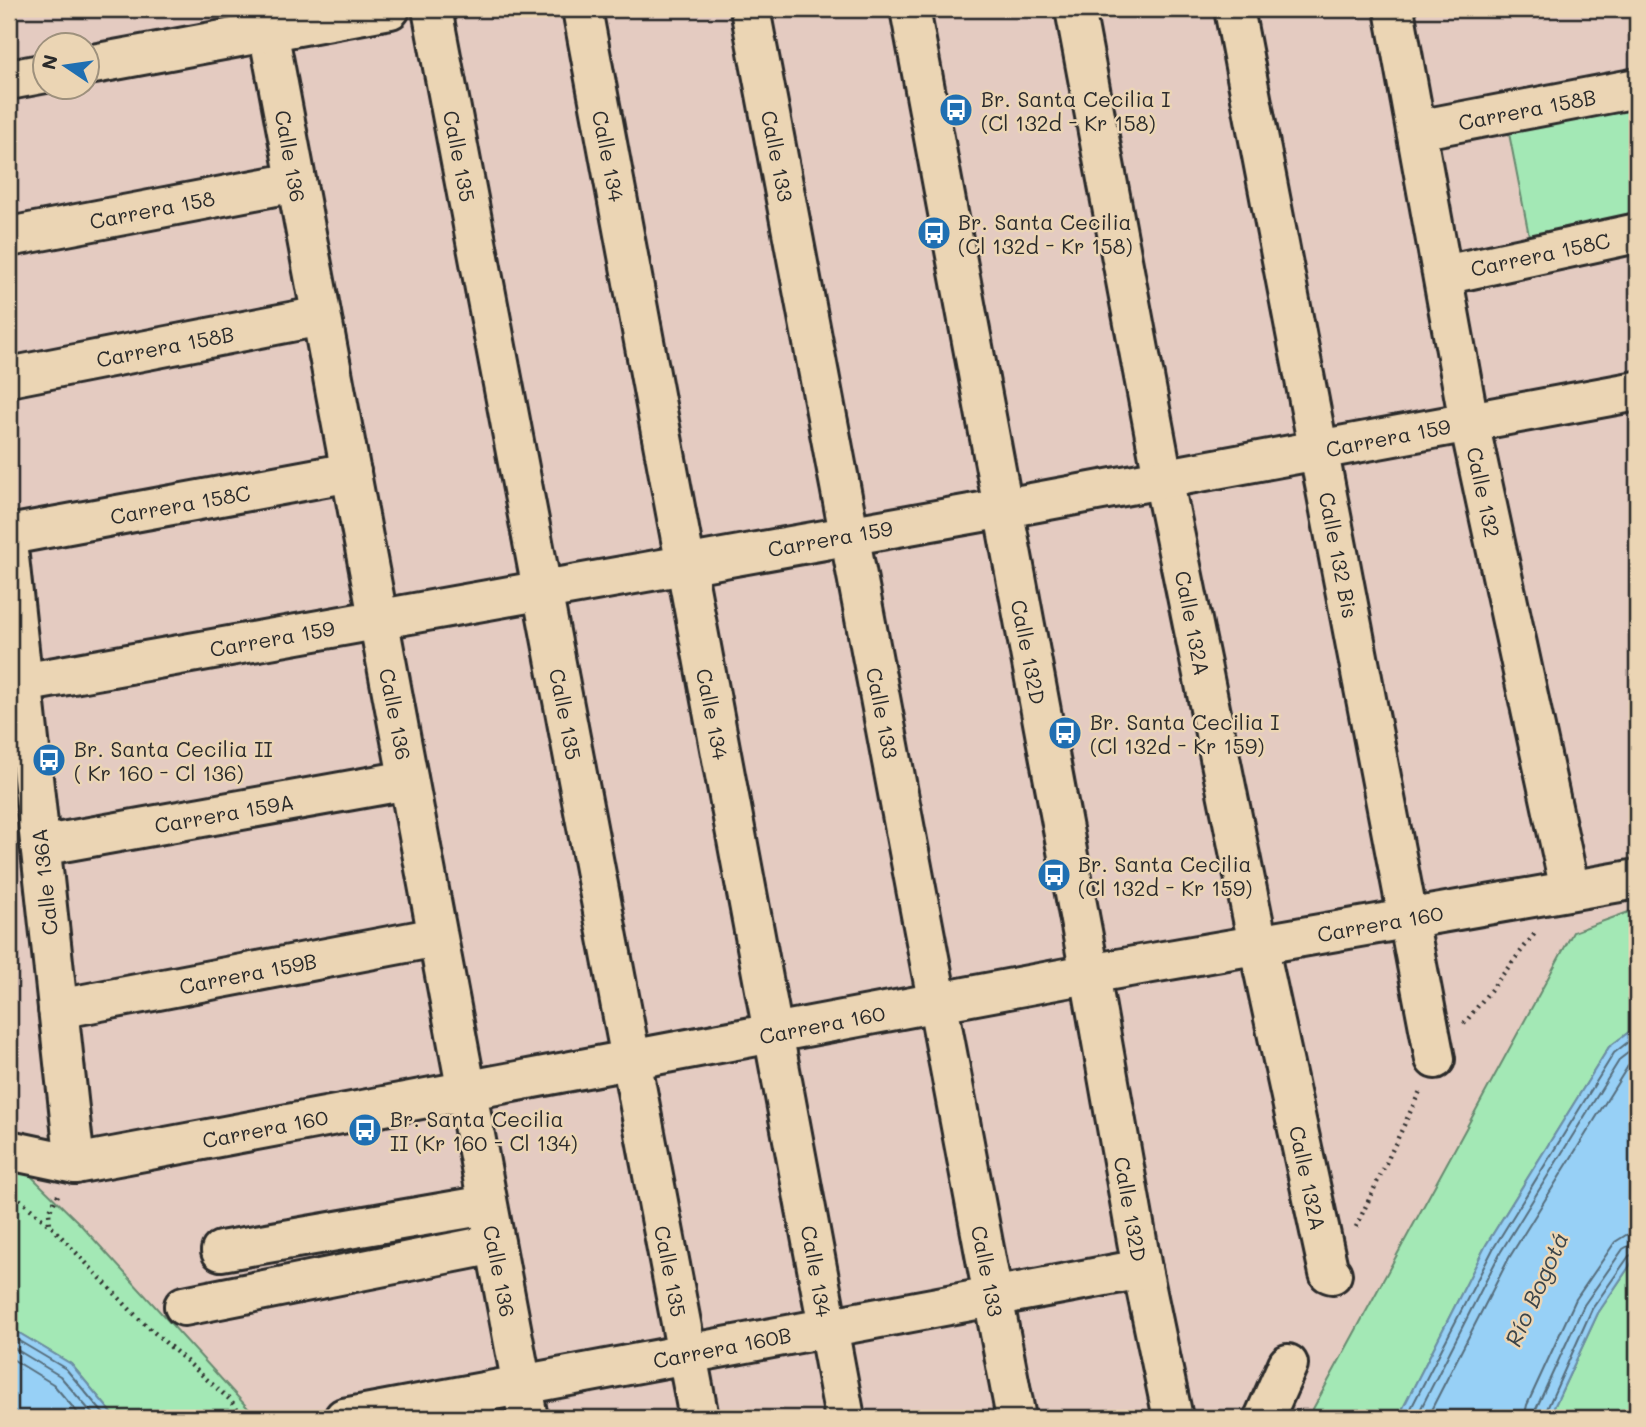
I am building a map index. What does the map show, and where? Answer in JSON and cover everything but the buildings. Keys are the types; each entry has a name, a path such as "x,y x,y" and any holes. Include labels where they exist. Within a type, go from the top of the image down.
{"street":[{"path":"102,61 266,20 390,9"},
{"name":"Calle 135","path":"432,9 699,1418"},
{"name":"Calle 134","path":"582,9 845,1418"},
{"name":"Calle 133","path":"750,9 1016,1418"},
{"name":"Calle 132D","path":"910,9 1090,974 1142,1269 1173,1418"},
{"name":"Calle 132A","path":"1074,9 1163,478 1258,944 1329,1273 1332,1274"},
{"name":"Calle 132 Bis","path":"1234,9 1435,1059"},
{"name":"Calle 132","path":"1394,9 1469,422 1570,890"},
{"name":"Calle 136","path":"266,20 524,1402"},
{"path":"9,80 32,76"},
{"name":"Carrera 158B","path":"1417,130 1637,88"},
{"name":"Carrera 158","path":"9,237 296,182"},
{"name":"Carrera 158C","path":"1444,275 1637,233"},
{"name":"Carrera 158B","path":"9,377 321,316"},
{"name":"Carrera 159","path":"15,661 378,619 1469,422 1635,402"},
{"name":"Carrera 158C","path":"9,535 351,472"},
{"name":"Calle 136A","path":"9,558 15,661 40,846 75,1164"},
{"name":"Carrera 159A","path":"40,846 408,779"},
{"name":"Carrera 160","path":"9,1150 75,1164 1090,974 1637,879"},
{"name":"Carrera 159B","path":"58,1009 438,937"},
{"path":"221,1251 487,1205"},
{"path":"184,1307 495,1244"},
{"name":"Carrera 160B","path":"344,1418 524,1402 687,1354 1142,1269"},
{"path":"1264,1418 1288,1364"}],"path":[{"path":"50,1225 49,1212 75,1164"},
{"path":"9,1190 50,1225 138,1318 229,1399 244,1418"}],"green space":[{"path":"1637,88 1637,233 1533,256 1505,113"},
{"path":"1637,909 1637,1026 1609,1047 1486,1245 1398,1418 1308,1418 1573,932"},
{"path":"9,1162 31,1176 79,1223 257,1418 116,1418 71,1364 9,1327"},
{"path":"1637,1255 1637,1418 1549,1418 1598,1313"}],"water":[{"name":"Río Bogotá","path":"1637,1026 1637,1255 1598,1313 1549,1418 1398,1418 1486,1245 1609,1047"},
{"path":"9,1327 71,1364 116,1418 9,1418"}],"place":[{"name":"Br. Santa Cecilia I (Cl 132d - Kr 158)","path":"956,110"},
{"name":"Br. Santa Cecilia (Cl 132d - Kr 158)","path":"934,233"},
{"name":"Br. Santa Cecilia I (Cl 132d - Kr 159)","path":"1065,733"},
{"name":"Br. Santa Cecilia II ( Kr 160 - Cl 136)","path":"49,760"},
{"name":"Br. Santa Cecilia (Cl 132d - Kr 159)","path":"1054,875"},
{"name":"Br. Santa Cecilia II (Kr 160 - Cl 134)","path":"365,1130"}]}
